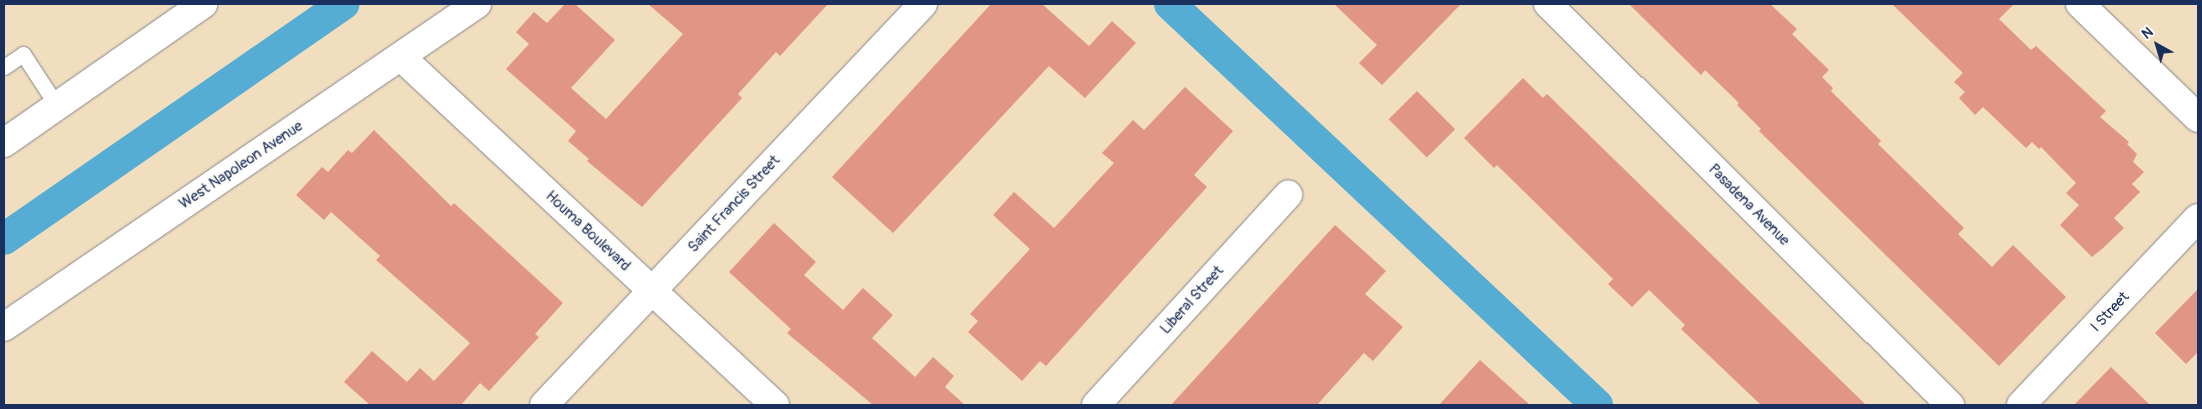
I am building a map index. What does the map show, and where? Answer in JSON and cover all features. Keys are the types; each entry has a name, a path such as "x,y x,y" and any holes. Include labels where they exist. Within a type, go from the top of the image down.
{"street":[{"path":"4,143 203,4"},
{"name":"West Napoleon Avenue","path":"4,327 477,4"},
{"name":"Saint Francis Street","path":"544,405 923,4"},
{"name":"Pasadena Avenue","path":"1548,4 1950,405"},
{"path":"2080,4 2198,118"},
{"name":"Houma Boulevard","path":"401,56 775,405"},
{"name":"Liberal Street","path":"1096,405 1288,195"},
{"name":"I Street","path":"2021,405 2198,218"}],"lane":[{"path":"4,67 23,54 57,106"}],"building":[{"path":"565,4 575,4 615,40 571,88 606,119 683,34 648,4 828,4 780,56 776,52 738,94 742,98 642,207 587,161 589,159 568,141 576,131 506,69 529,44 516,32 534,12 547,23"},
{"path":"991,4 1042,4 1089,46 1112,21 1136,43 1085,98 1049,66 893,233 832,177"},
{"path":"1334,4 1461,4 1382,85 1359,63 1377,45"},
{"path":"1629,4 1770,4 1797,29 1792,34 1829,70 1822,77 1833,88 1831,91 1881,141 1878,144 1964,228 1958,234 1992,267 2013,245 2066,297 1999,366 1759,131 1761,129 1737,105 1739,103 1705,70 1701,75"},
{"path":"1892,4 2014,4 1999,19 2031,50 2036,46 2106,111 2100,117 2129,142 2127,144 2137,154 2133,162 2144,172 2132,184 2140,192 2114,218 2124,228 2103,248 2092,257 2060,225 2079,205 2066,193 2076,183 2041,147 2039,149 2032,142 2026,148 1983,107 1975,115 1959,98 1965,92 1954,82 1963,73"},
{"path":"1523,78 1543,98 1547,94 1866,405 1761,405 1681,329 1685,325 1649,290 1632,307 1608,284 1613,279 1497,165 1494,168 1464,138"},
{"path":"1185,87 1233,131 1194,175 1207,187 1046,366 1040,361 1022,381 968,332 978,321 970,314 1030,249 993,215 1014,192 1054,228 1114,163 1102,153 1133,120 1144,130"},
{"path":"1417,91 1455,129 1427,157 1389,119"},
{"path":"374,130 451,206 454,203 563,303 535,334 539,337 489,391 480,383 461,405 370,405 344,382 372,351 407,382 420,368 434,381 470,343 376,260 380,256 331,212 324,220 296,195 322,167 328,172 348,150 352,153"},
{"path":"774,223 816,262 804,275 843,310 863,288 893,315 872,338 915,377 933,357 954,376 945,387 965,405 873,405 787,333 791,329 729,272"},
{"path":"1335,225 1386,271 1365,294 1403,327 1373,361 1364,353 1317,405 1171,405"},
{"path":"2198,289 2198,352 2186,364 2155,333"},
{"path":"1480,360 1530,405 1439,405"},
{"path":"2111,367 2150,405 2074,405"}],"waterway":[{"path":"4,239 344,4"},
{"path":"1170,4 1597,405"}]}
